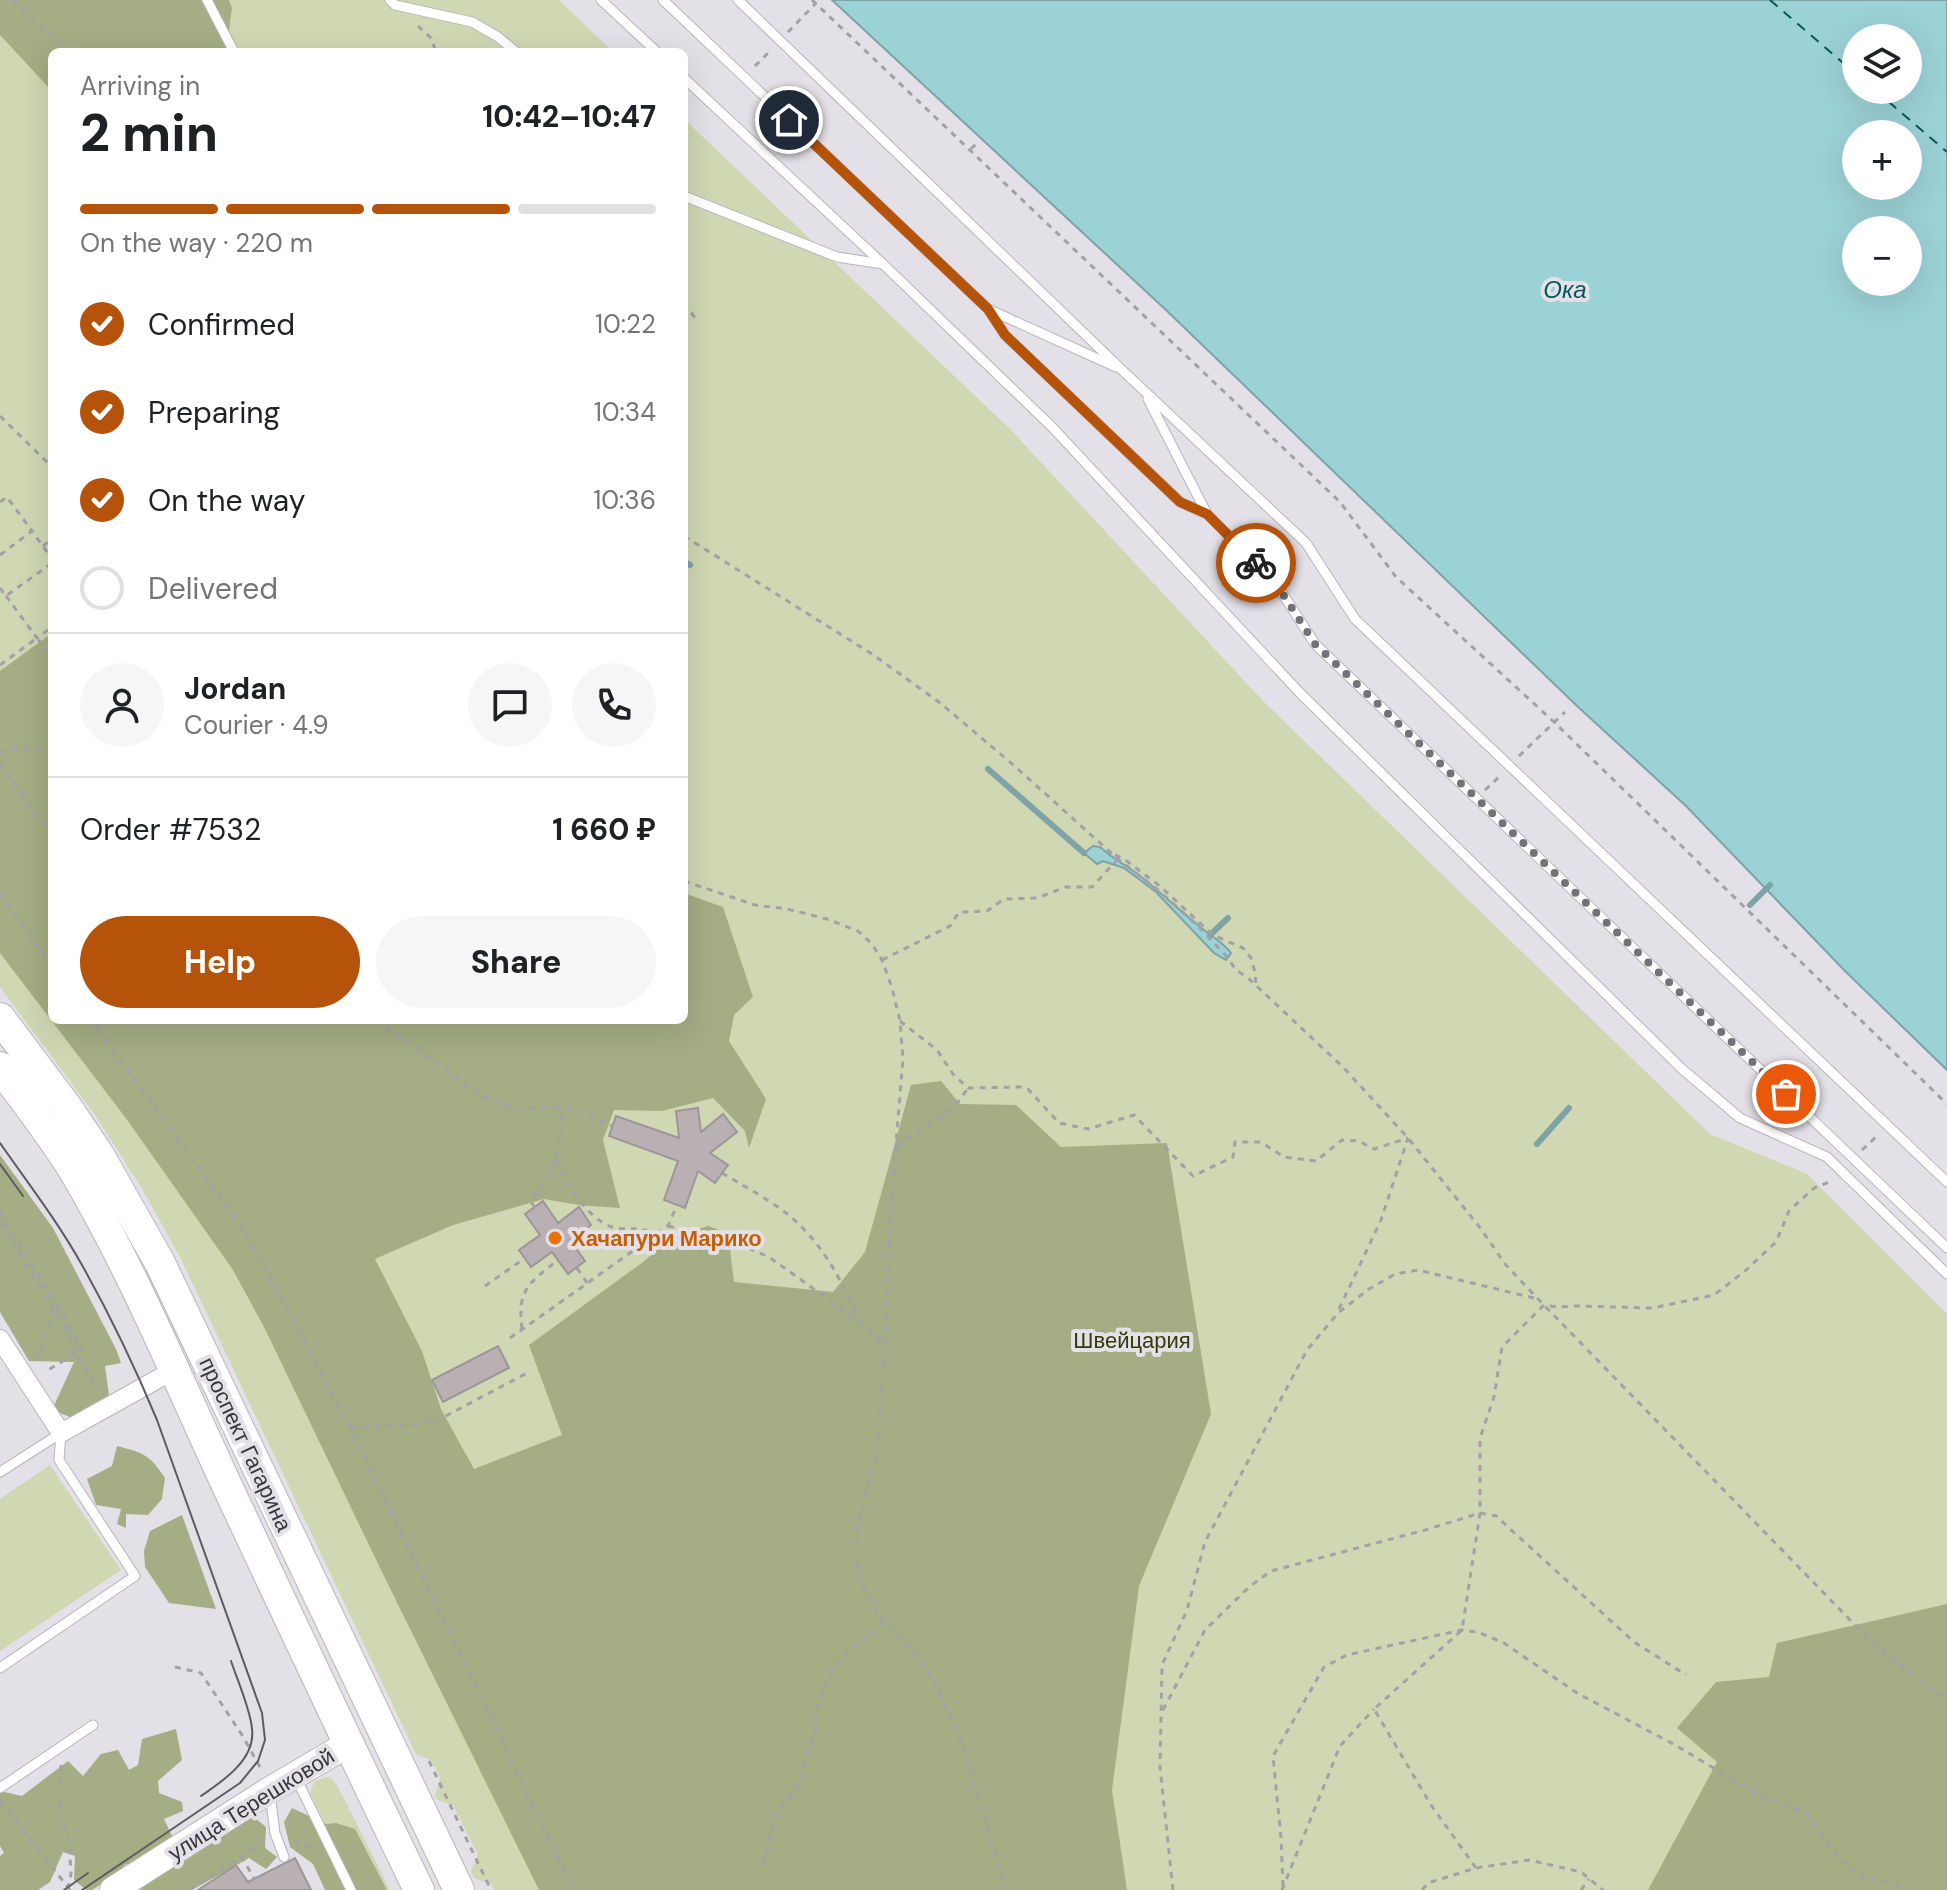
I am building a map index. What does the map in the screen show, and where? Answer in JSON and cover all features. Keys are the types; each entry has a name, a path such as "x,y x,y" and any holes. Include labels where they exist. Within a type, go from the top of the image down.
{"main road":[{"name":"проспект Гагарина","path":"0,1018 99,1155 160,1263 459,1890"},
{"name":"проспект Гагарина","path":"0,1067 80,1181 119,1255 419,1890"}],"street":[{"path":"0,1339 61,1433 174,1370"},
{"name":"улица Терешковой","path":"113,1890 348,1744"}],"lane":[{"path":"207,0 232,48"},
{"path":"601,0 653,48"},
{"path":"663,0 988,309 1005,335 1180,502 1207,514"},
{"path":"738,0 1306,543 1355,619 1947,1182"},
{"path":"393,3 472,22 511,48"},
{"path":"688,82 1053,428 1299,692 1682,1069 1740,1118 1827,1157 1947,1274"},
{"path":"688,198 837,257 883,264"},
{"path":"988,309 1122,370"},
{"path":"1144,391 1207,514 1277,585 1315,644 1947,1248"},
{"path":"0,1472 61,1433"},
{"path":"0,1668 135,1576 59,1460 61,1433"},
{"path":"0,1788 93,1725"},
{"path":"295,1775 351,1890"},
{"path":"270,1790 275,1833 284,1857"}],"path":[{"path":"13,0 66,48"},
{"path":"812,0 1340,502 1396,577 1554,722 1947,1104"},
{"path":"393,3 431,38 435,48"},
{"path":"971,149 979,141"},
{"path":"688,308 698,322"},
{"path":"0,416 48,463"},
{"path":"0,502 7,497 48,554"},
{"path":"0,555 32,531"},
{"path":"688,539 872,654 939,702 1199,927 1236,970 1343,1067 1408,1138 1505,1264 1538,1299 1854,1624 1890,1657 1947,1700"},
{"path":"43,546 48,542"},
{"path":"6,596 48,564"},
{"path":"0,588 48,653"},
{"path":"0,665 48,630"},
{"path":"0,752 25,748 48,751"},
{"path":"0,763 48,829"},
{"path":"1112,853 1161,887 1213,935 1243,948 1251,958 1256,985"},
{"path":"882,960 950,926 959,912 987,911 1004,899 1037,898 1066,887 1092,887 1118,859"},
{"path":"688,882 755,905 827,919 858,931 872,944 882,960 892,988 900,1021 903,1059 876,1456 858,1523 858,1569 865,1591 936,1684 961,1741 1007,1890"},
{"path":"0,893 48,960"},
{"path":"900,1021 937,1050 953,1074 968,1088 1028,1089 1059,1123 1088,1129 1134,1115 1193,1176 1233,1157 1235,1142 1261,1142 1284,1157 1316,1161 1342,1140 1359,1141 1374,1149 1408,1138"},
{"path":"94,1024 244,1229 350,1427 574,1890"},
{"path":"96,1027 100,1024"},
{"path":"382,1024 484,1097 514,1108 563,1108 612,1126"},
{"path":"897,1146 955,1106 968,1088"},
{"path":"535,1207 530,1201 557,1160 563,1108"},
{"path":"1853,1158 1888,1126"},
{"path":"1338,1313 1381,1220 1408,1138"},
{"path":"557,1160 564,1179 596,1219 609,1226 644,1229 655,1235"},
{"path":"722,1173 779,1208 812,1237 838,1274 860,1322"},
{"path":"1544,1305 1653,1308 1714,1295 1776,1242 1789,1211 1814,1188 1847,1176"},
{"path":"510,1338 668,1226 677,1205"},
{"path":"0,1212 82,1349 28,1383"},
{"path":"585,1216 590,1212"},
{"path":"0,1222 55,1310 101,1398"},
{"path":"668,1226 732,1241 769,1257 860,1322 885,1345"},
{"path":"485,1286 525,1258"},
{"path":"522,1329 521,1302 524,1291 558,1260"},
{"path":"577,1268 587,1283"},
{"path":"1173,1890 1160,1767 1162,1665 1187,1610 1205,1542 1307,1350 1338,1313 1395,1274 1418,1270 1538,1299"},
{"path":"1283,1888 1340,1746 1374,1709 1462,1630 1480,1513 1480,1438 1494,1397 1502,1347 1544,1305"},
{"path":"28,1383 55,1310"},
{"path":"350,1427 414,1425 442,1418 527,1373"},
{"path":"1161,1713 1205,1630 1249,1587 1271,1571 1480,1513 1496,1516 1634,1642 1686,1675"},
{"path":"764,1865 773,1823 802,1776 804,1760 815,1734 824,1686 837,1662 874,1632 884,1619"},
{"path":"1283,1888 1273,1756 1324,1667 1347,1655 1462,1630 1478,1632 1504,1643 1577,1693 1677,1746 1760,1796 1805,1812 1838,1857 1862,1877 1892,1883 1907,1890"},
{"path":"175,1667 201,1673 258,1761 270,1790"},
{"path":"1374,1709 1431,1805 1476,1868"},
{"path":"62,1746 60,1813 69,1841 69,1889"},
{"path":"429,1761 491,1890"},
{"path":"0,1800 69,1889"},
{"path":"241,1856 255,1880"},
{"path":"1422,1890 1428,1883 1476,1868 1529,1860 1581,1872 1603,1890"},
{"path":"1581,1890 1589,1879"}],"green space":[{"name":"Швейцария","path":"0,0 559,0 609,48 48,48 48,1024 688,1024 688,123 1011,430 1263,701 1710,1134 1807,1174 1947,1314 1947,1890 494,1890 491,1884 474,1878 471,1871 478,1855 453,1805 437,1800 435,1796 440,1777 431,1760 416,1754 180,1257 141,1187 95,1115 0,987"},
{"path":"0,0 229,0 232,8 227,48 48,48 48,87 0,35"},
{"path":"48,636 48,1016 0,953 0,671"},
{"path":"688,894 723,907 753,997 734,1015 729,1041 766,1099 749,1148 745,1131 713,1098 662,1111 614,1110 603,1140 620,1208 544,1199 453,1225 375,1259 422,1351 441,1409 474,1469 562,1435 529,1345 643,1262 672,1237 708,1226 728,1233 734,1282 833,1292 865,1252 911,1085 941,1081 960,1104 1016,1105 1061,1147 1167,1143 1211,1414 1139,1586 1112,1790 1127,1890 539,1890 264,1327 233,1270 128,1121 54,1024 688,1024"},
{"path":"0,1155 53,1228 121,1363 105,1366 109,1395 70,1417 52,1410 74,1362 29,1361 0,1312"},
{"path":"117,1446 145,1456 165,1478 162,1499 148,1515 126,1514 126,1528 117,1524 121,1509 96,1505 87,1479 112,1466"},
{"path":"50,1465 121,1570 0,1651 0,1499"},
{"path":"182,1515 216,1609 169,1603 145,1567 144,1551 150,1531"},
{"path":"1947,1604 1947,1890 1648,1890 1717,1762 1677,1728 1716,1682 1769,1677 1777,1643"},
{"path":"176,1729 182,1760 158,1781 159,1793 182,1802 183,1811 164,1819 173,1838 137,1864 126,1864 92,1890 86,1890 74,1880 75,1856 63,1852 50,1882 38,1890 0,1890 0,1856 4,1853 0,1846 0,1791 22,1796 68,1761 83,1776 101,1754 118,1750 129,1770 138,1765 142,1739"},
{"path":"326,1777 337,1785 390,1890 358,1890 310,1793 314,1782"},
{"path":"292,1808 326,1824 336,1823 355,1829 387,1890 325,1890 313,1864 290,1847 284,1822"},
{"path":"250,1814 266,1827 265,1848 277,1857 266,1869 249,1858 192,1890 128,1890"}],"water":[{"name":"Ока","path":"832,0 1947,0 1947,1070 1845,971 1686,806 1576,705 1166,310"},
{"path":"1093,846 1100,847 1140,876 1224,945 1231,953 1226,960 1214,953 1156,892 1124,868 1103,861 1097,864 1084,853"}],"building":[{"path":"698,1108 701,1132 723,1114 737,1132 710,1153 728,1165 715,1183 698,1171 685,1208 664,1200 678,1161 609,1136 616,1116 679,1138 676,1111"},
{"path":"543,1201 558,1223 579,1207 591,1225 570,1240 585,1261 568,1274 552,1252 531,1267 519,1250 540,1235 525,1214"},
{"path":"498,1346 509,1368 443,1402 432,1380"},
{"path":"295,1858 311,1890 198,1890 236,1865 248,1882"}],"waterway":[{"path":"988,769 1084,853"},
{"path":"1750,905 1770,885"},
{"path":"1210,935 1228,918"},
{"path":"1537,1144 1569,1108"}],"ferry route":[{"path":"1770,0 1842,62"},
{"path":"1891,104 1947,152"}],"tram line":[{"path":"0,1143 73,1249 140,1380 262,1713 265,1740 258,1761 240,1783 82,1890"},
{"path":"0,1164 23,1196"},
{"path":"201,1796 236,1768 252,1740 249,1713 231,1661"},
{"path":"64,1890 88,1873"}],"way so far":[{"path":"1256,563 1277,585 1315,644 1786,1094"}],"place":[{"name":"Хачапури Марико","path":"555,1238"}],"route":[{"path":"789,120 988,309 1005,335 1180,502 1207,514 1256,563"}]}
